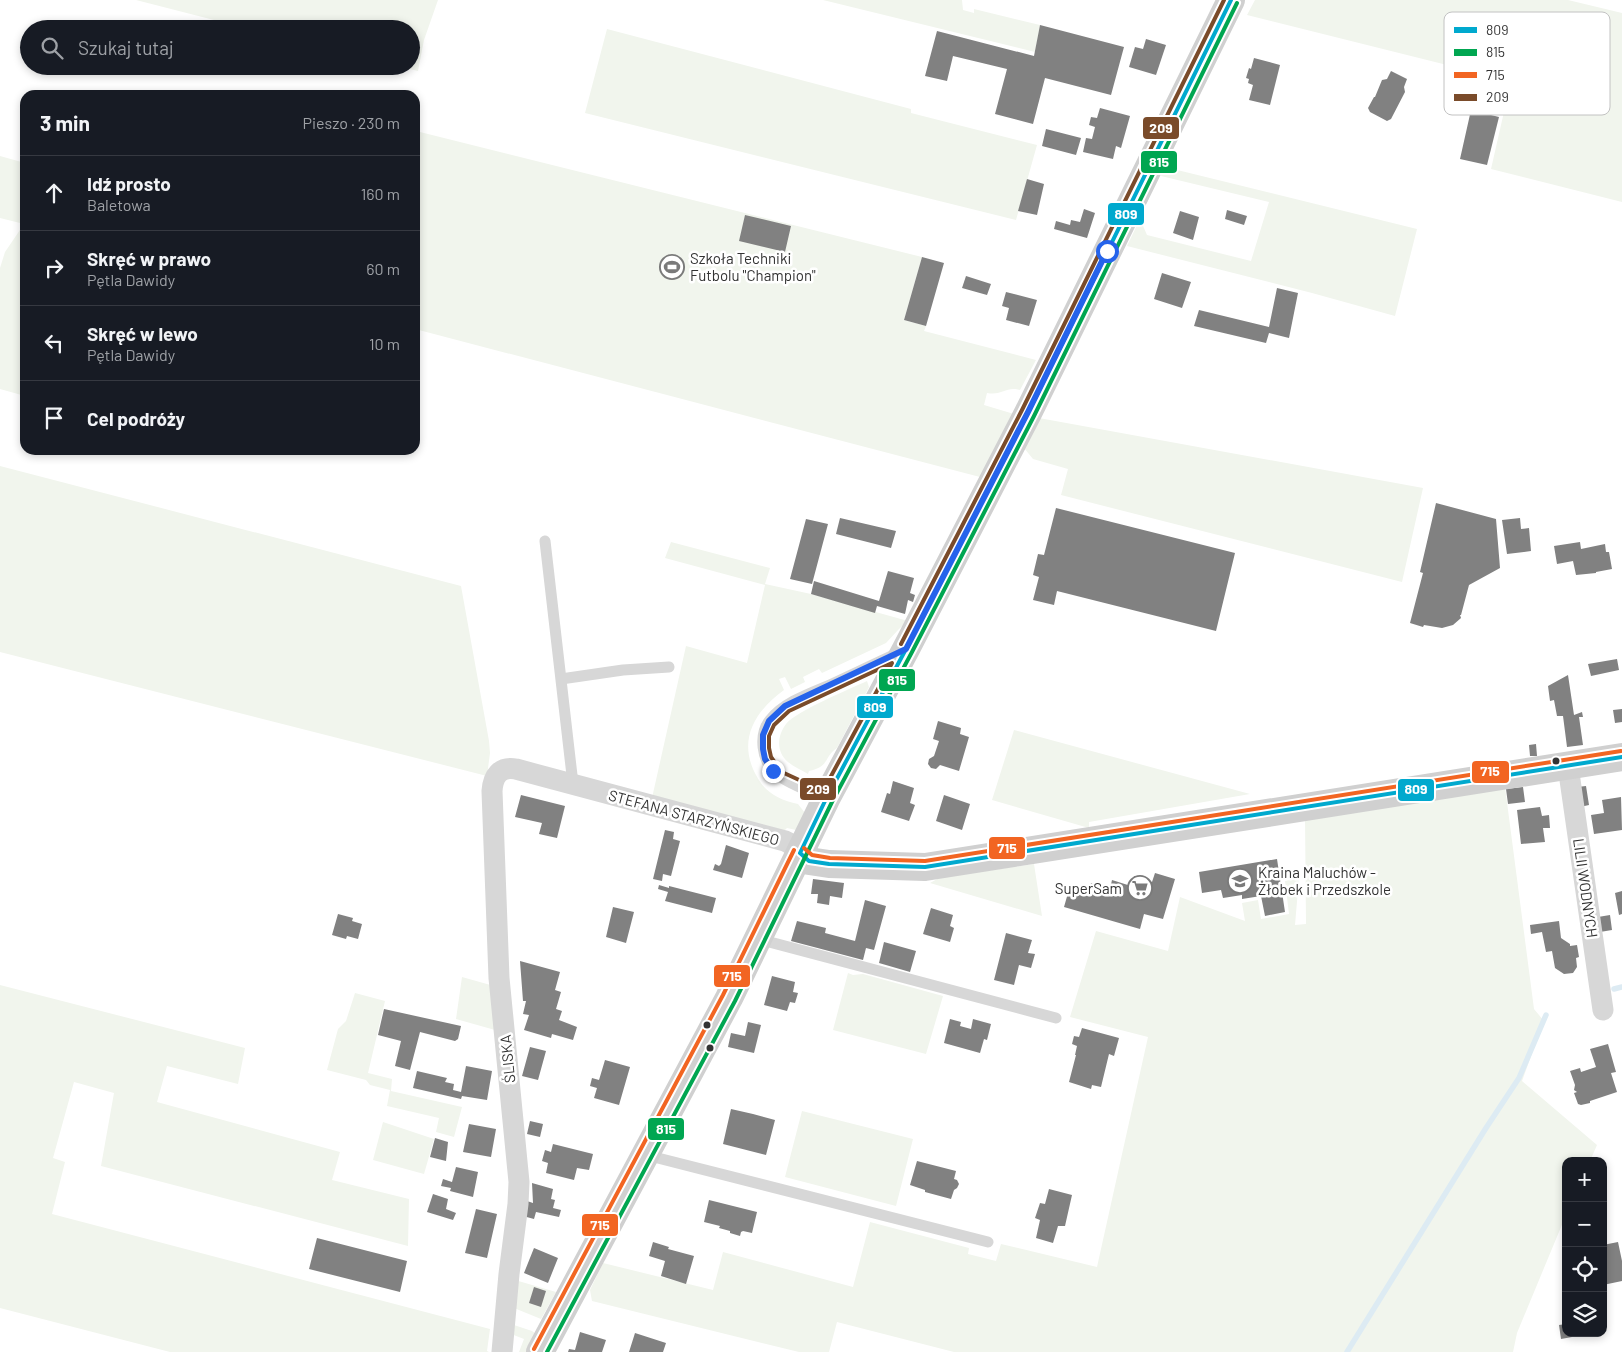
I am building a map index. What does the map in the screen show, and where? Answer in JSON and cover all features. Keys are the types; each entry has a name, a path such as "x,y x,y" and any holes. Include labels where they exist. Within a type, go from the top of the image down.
{"street":[{"path":"540,1352 646,1155 758,939 826,799 906,649 1028,412 1231,0"},
{"name":"STEFANA STARZYŃSKIEGO","path":"502,769 516,769 785,841 809,861 829,864 925,867 1622,758"},
{"name":"LILII WODNYCH","path":"1568,766 1603,1010"},
{"name":"ŚLISKA","path":"502,769 495,778 492,791 494,878 499,978 519,1182 502,1352"}],"lane":[{"path":"546,541 573,784"},
{"path":"826,799 781,778 773,771 765,759 763,749 763,735 769,721 785,706 906,649"},
{"path":"561,679 623,670 669,667"},
{"path":"758,939 1056,1018"},
{"path":"646,1155 988,1242"}],"shaded area":[{"path":"136,0 438,0 424,40 420,61 420,20 214,20"},
{"path":"823,0 962,0 963,10 974,13 974,9 1040,25 1035,52"},
{"path":"1255,0 1568,0 1622,13 1622,202 1491,169 1503,115 1610,115 1610,12 1444,12 1444,64 1247,15"},
{"path":"607,29 911,109 911,113 1037,145 1016,220 585,113"},
{"name":"Szkoła Techniki Futbolu \"Champion\"","path":"420,132 922,257 904,320 926,326 924,331 1036,360 1020,390 1011,389 992,394 987,393 984,405 1014,414 980,477 420,330"},
{"path":"0,156 20,162 20,223 0,218"},
{"path":"1165,167 1417,229 1395,316 1127,246 1140,219 1147,235 1251,261 1269,202 1161,176"},
{"path":"20,230 20,395 0,389 0,268 5,252"},
{"path":"1039,418 1423,488 1402,582 1061,495 1068,469 1033,459 1024,448"},
{"path":"0,466 461,586 489,741 490,753 487,776 0,652"},
{"path":"671,542 770,568 765,584 811,594 908,621 886,643 822,673 819,669 803,677 805,682 791,689 785,677 779,679 784,690 757,717 749,738 748,750 751,762 756,775 768,791 779,798 798,804 805,813 796,830 787,828 783,832 652,798 686,646 747,663 765,585 665,558"},
{"path":"867,681 869,687 837,748 830,754 824,764 809,771 808,774 784,758 779,744 786,724 800,713"},
{"path":"1014,730 1250,794 1089,822 1089,828 992,800"},
{"path":"1505,787 1534,1009 1544,1021 1522,1081 1597,1145 1592,1157 1562,1157 1562,1225 1517,1333 1513,1352 954,1352 837,1322 829,1352 799,1352 592,1301 590,1290 603,1263 713,1290 723,1252 853,1287 870,1222 969,1248 968,1254 996,1261 1001,1244 1097,1267 1148,1037 1070,1017 1096,931 1168,951 1180,897 1245,921 1242,903 1258,900 1261,919 1289,914 1285,881 1299,878 1295,925 1306,924 1305,817"},
{"path":"1034,864 1042,916 930,883 939,878"},
{"path":"848,973 853,975 863,974 943,996 926,1054 833,1030"},
{"path":"462,977 494,986 495,1030 456,1019"},
{"path":"0,985 245,1048 238,1084 167,1066 157,1102 340,1152 332,1180 409,1199 408,1246 101,1166 114,1093 74,1082 53,1158 65,1162 52,1214 490,1329 487,1351 489,1352 170,1352 0,1308"},
{"path":"355,993 385,1001 368,1073 392,1079 391,1091 462,1107 454,1137 436,1132 439,1118 387,1106 390,1090 370,1085 366,1080 327,1070 338,1029 346,1021"},
{"path":"802,1111 913,1139 896,1206 785,1177"},
{"path":"383,1122 434,1139 424,1174 373,1160"},
{"path":"515,1280 556,1292 541,1319 514,1308"},
{"path":"514,1325 536,1334 528,1352 519,1352 524,1339 511,1334"}],"building":[{"path":"1040,25 1124,47 1111,95 1045,78 1033,124 995,114 1007,69 953,56 947,81 925,76 937,31 1034,56"},
{"path":"1146,39 1166,45 1156,75 1129,67 1135,47 1143,49"},
{"path":"1254,58 1280,65 1270,105 1249,100 1253,85 1248,83 1249,79 1246,78"},
{"path":"1391,71 1407,79 1404,87 1405,92 1391,119 1387,121 1370,112 1368,108 1382,80 1387,79"},
{"path":"1100,108 1130,116 1121,148 1116,146 1113,159 1083,152 1086,138 1092,139 1095,127 1089,125 1091,117 1097,118"},
{"path":"1470,115 1499,117 1487,165 1460,159"},
{"path":"1046,129 1081,138 1076,155 1042,146"},
{"path":"1027,179 1044,184 1037,215 1018,211"},
{"path":"1084,209 1095,213 1087,238 1054,229 1056,221 1070,225 1071,220 1080,222"},
{"path":"1227,210 1247,216 1244,225 1225,219"},
{"path":"1180,211 1199,217 1193,240 1173,233"},
{"path":"745,215 791,226 785,252 739,241"},
{"path":"922,257 944,263 926,326 904,320"},
{"path":"1162,273 1191,282 1182,308 1154,299"},
{"path":"966,276 991,284 987,295 962,288"},
{"path":"1277,288 1298,293 1289,338 1269,333 1266,343 1194,326 1199,310 1269,327"},
{"path":"1006,292 1037,300 1029,326 1006,320 1009,308 1002,306"},
{"path":"1436,503 1496,519 1500,568 1469,585 1460,615 1461,618 1453,625 1442,628 1424,625 1423,627 1410,623 1423,573 1420,572"},
{"path":"1056,508 1235,553 1216,631 1057,591 1054,605 1033,600 1039,577 1033,575 1038,554 1044,555"},
{"path":"840,518 896,531 891,548 836,534"},
{"path":"1520,518 1521,529 1529,528 1531,551 1507,554 1502,520"},
{"path":"806,519 828,524 812,584 790,579"},
{"path":"1580,542 1581,549 1605,544 1606,552 1609,552 1612,569 1576,575 1573,561 1557,564 1554,546"},
{"path":"888,571 914,578 910,593 915,595 913,602 908,600 905,614 877,606 875,613 811,594 814,581 879,601"},
{"path":"1617,659 1619,670 1591,676 1588,664"},
{"path":"1568,675 1574,715 1582,712 1583,717 1579,717 1583,745 1567,747 1563,716 1557,716 1554,700 1550,701 1548,686"},
{"path":"1622,709 1622,722 1615,723 1613,710"},
{"path":"938,721 961,728 960,734 969,737 959,771 940,765 936,769 931,768 928,764 929,759 934,756 939,741 933,739"},
{"path":"1536,744 1537,756 1530,756 1529,745"},
{"path":"893,781 914,788 910,803 915,805 909,821 881,812 887,793 890,794"},
{"path":"1586,786 1589,805 1580,807 1577,787"},
{"path":"1523,787 1525,802 1508,804 1506,789"},
{"path":"521,795 565,806 557,838 539,834 542,823 515,817"},
{"path":"944,795 970,804 962,830 936,821"},
{"path":"1621,797 1622,830 1594,834 1591,815 1604,813 1602,800"},
{"path":"1540,807 1542,816 1549,815 1550,828 1543,828 1545,842 1521,844 1517,810"},
{"path":"665,830 674,832 673,839 680,841 671,876 663,874 662,881 653,879"},
{"path":"726,845 749,853 742,878 713,870 715,864 719,866 721,864"},
{"name":"Kraina Maluchów - Żłobek i Przedszkole","path":"1277,859 1285,912 1265,916 1261,896 1242,899 1242,895 1223,898 1221,890 1202,893 1199,872"},
{"path":"1155,873 1175,879 1163,919 1144,914 1140,929 1064,907 1070,886 1088,892 1091,883 1110,889 1112,880 1131,886 1134,876 1152,882"},
{"path":"813,879 844,883 842,898 830,896 829,905 817,903 818,894 811,894"},
{"path":"659,885 716,898 712,913 665,901 668,892 658,889"},
{"path":"1622,891 1622,914 1619,915 1615,893"},
{"path":"865,900 886,906 874,950 866,948 863,960 791,941 797,921 826,928 825,933 855,941"},
{"path":"613,907 634,912 626,943 606,937"},
{"path":"931,908 953,915 950,926 954,928 950,942 923,934"},
{"path":"338,914 353,918 352,921 362,924 358,939 347,936 346,939 332,935"},
{"path":"1610,915 1612,930 1600,932 1598,917"},
{"path":"1559,921 1561,938 1570,946 1577,945 1579,957 1576,958 1577,967 1573,973 1564,974 1555,968 1552,951 1546,952 1542,932 1531,934 1530,925"},
{"path":"1006,933 1032,940 1028,953 1035,954 1031,968 1019,965 1014,985 994,980"},
{"path":"884,942 916,951 910,972 879,963"},
{"path":"520,961 560,972 555,990 561,992 556,1009 562,1011 559,1020 577,1027 573,1040 552,1034 551,1038 524,1030 529,1015 523,1014 526,1001 523,1001"},
{"path":"772,976 795,982 793,992 798,993 795,1003 790,1002 787,1011 764,1005"},
{"path":"384,1009 461,1026 458,1039 455,1041 420,1032 410,1070 395,1066 401,1041 378,1035"},
{"path":"950,1019 961,1022 960,1026 971,1029 973,1019 991,1024 987,1040 984,1039 980,1053 944,1043"},
{"path":"748,1022 761,1025 754,1053 728,1047 731,1033 745,1036"},
{"path":"1082,1028 1119,1038 1114,1056 1109,1054 1101,1087 1092,1085 1091,1089 1069,1082 1077,1046 1072,1044 1074,1036 1079,1037"},
{"path":"1608,1044 1616,1072 1611,1073 1617,1092 1590,1101 1590,1103 1578,1104 1574,1093 1577,1092 1574,1090 1575,1085 1570,1071 1580,1068 1581,1072 1596,1067 1590,1049"},
{"path":"530,1047 546,1051 538,1080 522,1076"},
{"path":"605,1060 630,1067 619,1105 594,1098 597,1088 590,1086 592,1078 599,1080"},
{"path":"466,1066 492,1071 487,1100 462,1096 461,1099 413,1088 417,1071 447,1078 445,1082 454,1084 453,1090 461,1092"},
{"path":"731,1109 775,1120 766,1155 723,1144"},
{"path":"530,1121 543,1124 540,1137 527,1134"},
{"path":"469,1124 496,1129 491,1157 463,1152"},
{"path":"435,1138 448,1142 446,1161 430,1157"},
{"path":"553,1144 593,1154 589,1170 577,1168 574,1180 546,1173 548,1163 542,1161 545,1150 551,1152"},
{"path":"917,1161 956,1171 954,1179 959,1184 954,1190 951,1199 925,1192 925,1190 910,1185"},
{"path":"456,1167 478,1172 473,1197 450,1191 451,1188 441,1186 443,1179 452,1182"},
{"path":"532,1183 553,1189 551,1199 555,1200 553,1208 561,1210 559,1217 536,1212 534,1219 523,1216 527,1201 533,1203"},
{"path":"1049,1189 1072,1195 1065,1226 1058,1226 1053,1243 1036,1238 1040,1220 1035,1218 1040,1203 1045,1204"},
{"path":"433,1194 448,1199 446,1209 456,1213 453,1220 427,1212"},
{"path":"709,1200 757,1212 752,1233 743,1231 740,1236 719,1228 720,1226 704,1222"},
{"path":"476,1209 497,1214 487,1258 465,1253"},
{"path":"317,1238 407,1261 400,1292 309,1269"},
{"path":"653,1242 669,1247 668,1249 694,1256 686,1284 661,1276 665,1261 649,1256"},
{"path":"1618,1242 1622,1261 1622,1281 1607,1284 1607,1247 1607,1244"},
{"path":"534,1248 558,1258 548,1283 524,1273"},
{"path":"534,1287 546,1291 541,1307 529,1303"},
{"path":"1559,1325 1562,1325 1562,1337 1572,1337 1561,1339"},
{"path":"580,1332 606,1340 602,1352 568,1352 569,1349 575,1350"},
{"path":"635,1333 666,1343 663,1352 629,1352"}],"waterway":[{"path":"1614,989 1622,987"},
{"path":"1347,1352 1519,1078 1546,1015"}],"transit line":[{"name":"209","path":"901,644 1022,410 1224,0"},
{"name":"809","path":"800,853 826,799 1028,413 1231,0"},
{"name":"815","path":"547,1352 735,1001 832,802 1034,416 1237,3"},
{"name":"209","path":"892,663 823,791 784,773 778,767 771,757 769,736 774,725 789,711 892,663"},
{"name":"715","path":"804,848 812,855 830,858 925,861 1621,751"},
{"name":"809","path":"800,853 809,861 829,864 925,867 1622,757"},
{"name":"715","path":"534,1349 723,995 794,850"}],"place":[{"name":"Szkoła Techniki Futbolu \"Champion\"","path":"672,267"},
{"name":"Kraina Maluchów - Żłobek i Przedszkole","path":"1240,881"},
{"name":"SuperSam","path":"1140,888"}],"route":[{"path":"773,771 765,759 763,735 769,721 785,706 906,649 1028,412 1107,251"}]}
